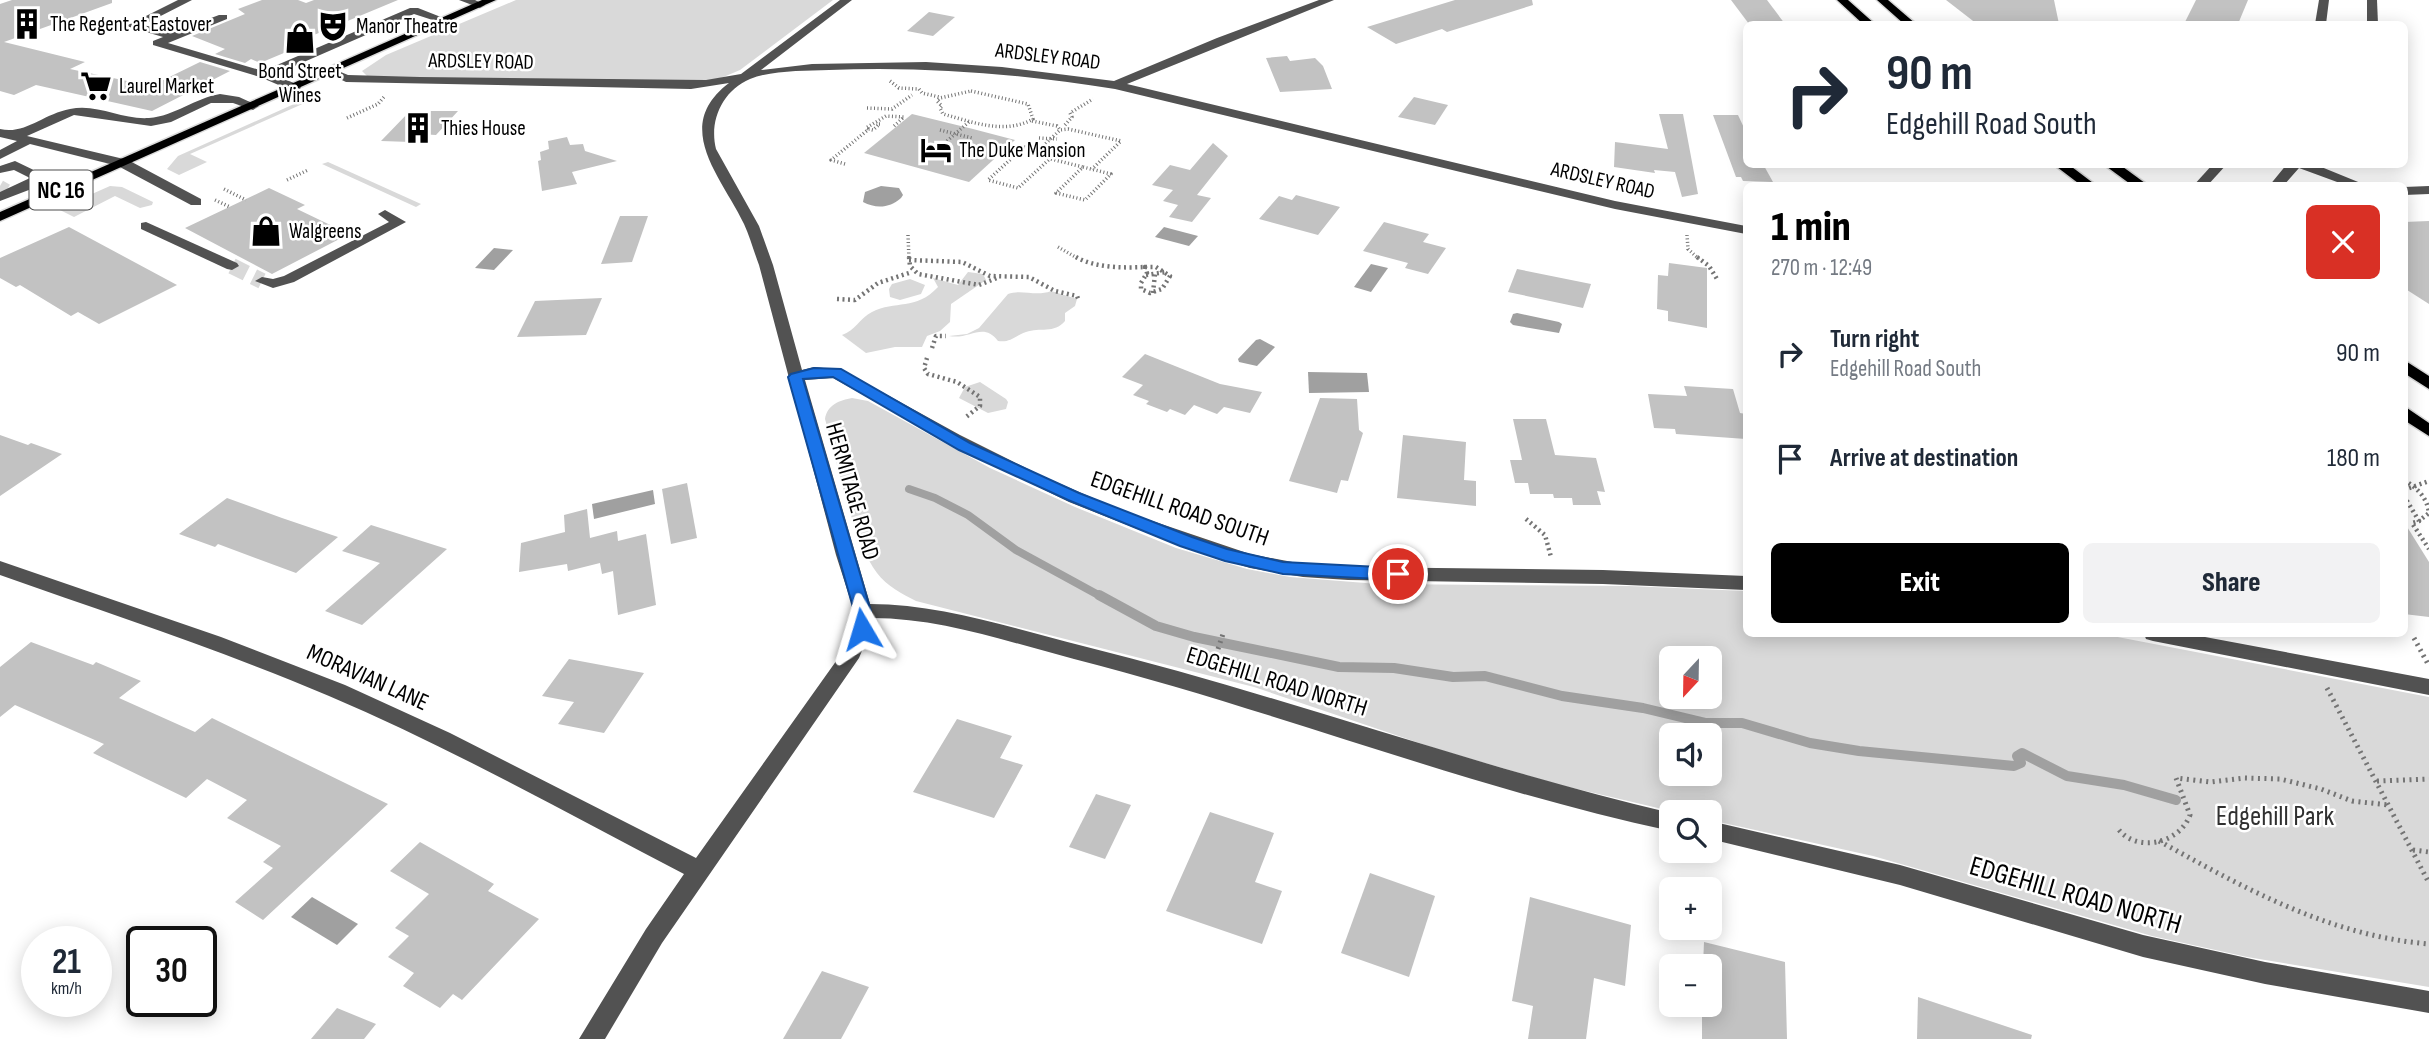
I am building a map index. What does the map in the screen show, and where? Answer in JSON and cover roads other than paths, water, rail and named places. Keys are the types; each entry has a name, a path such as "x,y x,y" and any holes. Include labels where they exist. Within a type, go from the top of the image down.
{"main road":[{"path":"1842,0 1865,21"},
{"path":"1882,0 1906,21"},
{"name":"NC 16","path":"0,217 485,3"},
{"path":"2065,168 2085,182"},
{"path":"2115,168 2137,182"},
{"path":"2408,368 2429,384"},
{"path":"2408,414 2428,428"}],"street":[{"path":"175,36 132,26 187,0"},
{"path":"464,0 485,3"},
{"name":"HERMITAGE ROAD","path":"591,1039 654,936 852,653 862,629 863,611 766,265 752,226 731,190 708,141 711,110 717,98 847,0"},
{"path":"1115,85 1221,40 1328,0"},
{"path":"2321,21 2324,0"},
{"path":"2372,0 2373,21"},
{"path":"264,75 414,10 445,21"},
{"path":"223,17 157,43 264,75 295,88"},
{"name":"ARDSLEY ROAD","path":"331,72 346,78 420,81 691,85 711,84 811,66 947,67 1034,74 1115,85 1615,205 1743,229"},
{"path":"0,155 64,113 82,111 150,122 218,96 231,97 253,106"},
{"path":"0,133 123,163 202,199"},
{"path":"1,170 15,165 37,177 34,183"},
{"path":"2203,182 2217,168"},
{"path":"2279,182 2293,168"},
{"path":"2309,168 2350,182"},
{"path":"6,193 34,183 58,192"},
{"path":"2408,191 2429,190"},
{"path":"261,281 273,284 289,279 399,222 385,214"},
{"path":"146,226 232,266"},
{"name":"EDGEHILL ROAD SOUTH","path":"796,377 814,372 836,373 965,446 1073,496 1175,538 1258,563 1283,568 1374,574 1677,579 1743,583"},
{"name":"MORAVIAN LANE","path":"0,568 284,668 399,718 699,872"},
{"name":"EDGEHILL ROAD NORTH","path":"863,611 889,611 929,617 1171,676 1308,716 1489,775 1559,795 1659,818"},
{"path":"2169,637 2429,687"},
{"name":"EDGEHILL ROAD NORTH","path":"1722,833 1900,875 2143,946 2265,973 2429,1002"}],"waterway":[{"path":"909,489 935,498 968,515 1016,550 1102,597"},
{"path":"1099,595 1156,626 1194,637 1339,667 1394,668 1453,677 1485,676 1562,696 1643,708 1706,723 1742,723 1810,743 1859,751 2014,766 2021,763 2017,756 2022,753 2067,776 2124,785 2176,800"}],"tunnel":[{"path":"0,186 7,190"},
{"path":"232,266 262,281"}],"place":[{"name":"The Regent at Eastover","path":"27,24"},
{"name":"Manor Theatre","path":"333,26"},
{"name":"Bond Street Wines","path":"300,38"},
{"name":"Laurel Market","path":"96,86"},
{"name":"Thies House","path":"418,128"},
{"name":"The Duke Mansion","path":"936,150"},
{"name":"Walgreens","path":"266,231"}],"park label":[{"name":"Edgehill Park","path":"2275,815"}]}
